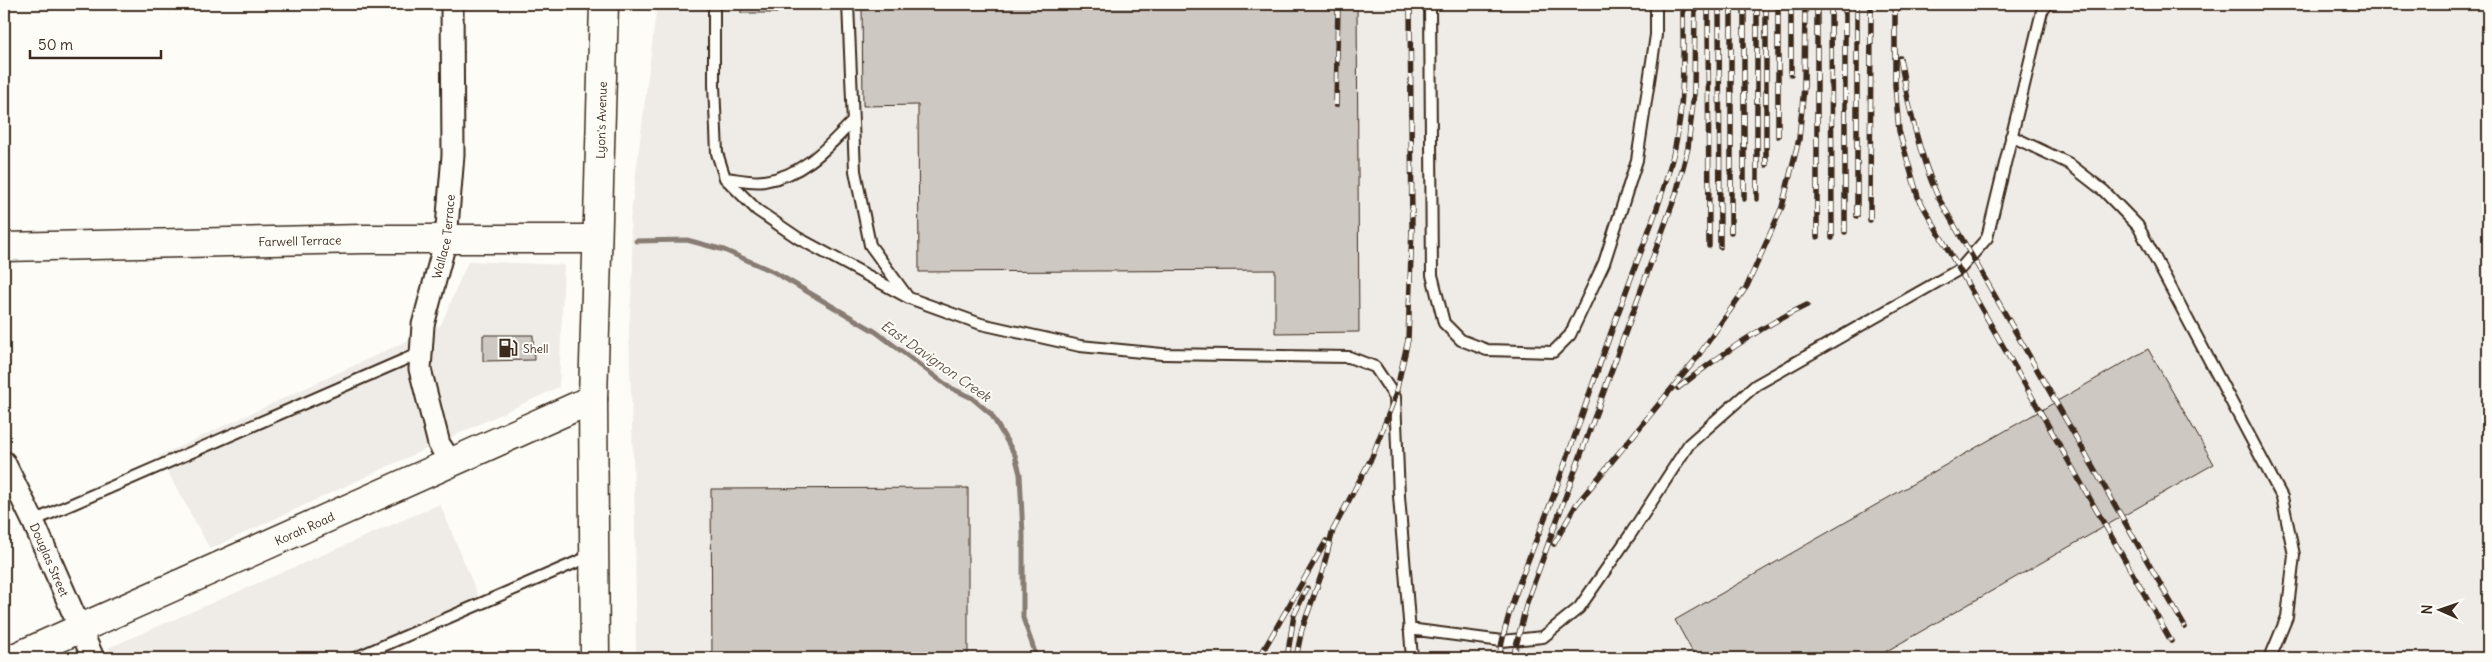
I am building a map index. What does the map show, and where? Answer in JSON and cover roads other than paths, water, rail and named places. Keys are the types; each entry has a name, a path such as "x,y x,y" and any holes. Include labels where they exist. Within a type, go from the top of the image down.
{"street":[{"name":"Wallace Terrace","path":"451,462 439,444 420,370 423,325 446,239 453,156 452,4"},
{"name":"Lyon's Avenue","path":"597,239 604,4"},
{"name":"Farwell Terrace","path":"4,247 446,239 597,239"},
{"path":"595,658 593,399 597,239"},
{"name":"Korah Road","path":"14,658 593,399"},
{"name":"Douglas Street","path":"4,462 33,520 93,658"}],"lane":[{"path":"714,4 714,85 717,153 725,178 757,210 798,238 909,298 981,324 1080,346 1162,354 1349,358 1375,367 1395,397 1399,496 1412,658"},
{"path":"848,4 854,171 870,245 909,298"},
{"path":"1430,4 1432,275 1444,323 1461,340 1487,350 1553,352 1570,335 1604,263 1637,160 1656,35 1656,4"},
{"path":"1409,629 1516,641 1543,637 1579,608 1630,535 1689,444 1756,385 1960,269 1986,238 2042,11 2048,4"},
{"path":"725,178 763,182 792,173 819,156 852,122"},
{"path":"2011,136 2068,163 2104,190 2138,226 2282,497 2294,555 2287,617 2270,658"},
{"path":"33,520 422,352"},
{"path":"355,658 594,554"}],"waterway":[{"name":"East Davignon Creek","path":"636,241 687,240 724,250 774,272 876,332 949,387 972,398 991,414 1015,455 1020,474 1023,535 1023,618 1037,658"}],"railway":[{"path":"1336,105 1338,4"},
{"path":"1296,658 1302,629 1322,573 1333,530 1372,457 1395,397 1408,340 1412,227 1410,4"},
{"path":"1499,658 1508,616 1652,223 1670,166 1678,130 1682,94 1683,4"},
{"path":"1513,658 1527,602 1676,194 1688,148 1694,93 1695,4"},
{"path":"1708,4 1709,246"},
{"path":"1719,4 1720,247"},
{"path":"1731,4 1731,232"},
{"path":"1744,4 1744,199"},
{"path":"1757,4 1757,199"},
{"path":"1766,4 1766,165"},
{"path":"1778,4 1778,136"},
{"path":"1791,4 1791,74"},
{"path":"1554,544 1576,505 1696,359 1747,286 1782,207 1799,139 1804,87 1805,4"},
{"path":"1817,4 1817,237"},
{"path":"1831,4 1832,238"},
{"path":"1845,4 1845,232"},
{"path":"1857,4 1857,216"},
{"path":"1870,220 1871,4"},
{"path":"1895,4 1895,85 1899,131 1918,197 2171,641"},
{"path":"1900,58 1915,129 1938,197 2185,627"},
{"path":"1678,388 1740,343 1807,305"},
{"path":"1259,658 1326,541"},
{"path":"1287,658 1294,615 1307,588"}],"place":[{"name":"Shell","path":"508,348"}]}
